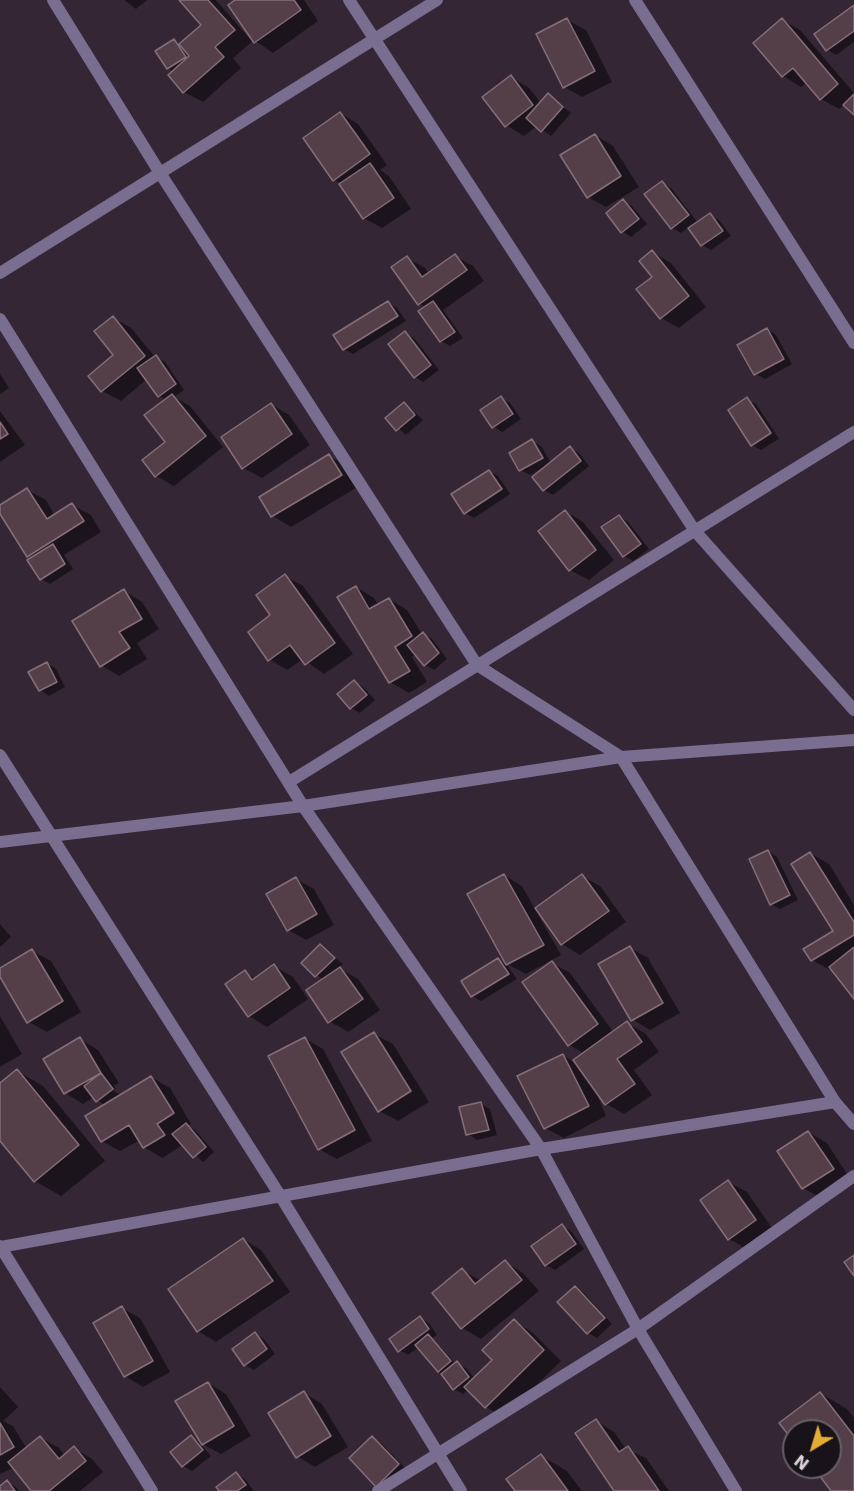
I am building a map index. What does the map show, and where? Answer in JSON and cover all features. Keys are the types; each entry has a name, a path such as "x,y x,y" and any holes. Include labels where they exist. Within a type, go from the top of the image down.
{"street":[{"path":"53,0 160,173 477,665 621,757 835,1102 854,1124"},
{"path":"349,0 694,531 854,710"},
{"path":"0,273 437,0"},
{"path":"635,0 854,343"},
{"path":"0,319 303,806 541,1149 638,1329 736,1491"},
{"path":"289,782 854,432"},
{"path":"0,842 303,806 621,757 854,740"},
{"path":"0,755 281,1197 461,1491"},
{"path":"152,1491 0,1247 541,1149 835,1102"},
{"path":"378,1491 638,1329 854,1176"}],"building":[{"path":"179,0 208,0 235,30 215,47 224,57 183,93 168,75 189,56 179,44 201,25"},
{"path":"235,0 294,0 301,10 254,43 228,5"},
{"path":"854,5 854,31 826,51 814,34"},
{"path":"567,18 595,71 563,88 536,34"},
{"path":"782,18 838,84 820,100 793,68 782,77 753,43"},
{"path":"174,39 186,57 167,69 155,51"},
{"path":"511,75 533,105 505,127 482,97"},
{"path":"548,93 563,107 541,132 526,118"},
{"path":"854,94 854,115 843,105"},
{"path":"340,112 370,154 333,181 303,138"},
{"path":"595,134 621,176 587,198 560,155"},
{"path":"370,163 394,198 363,219 339,184"},
{"path":"662,181 689,215 671,229 644,194"},
{"path":"623,199 639,219 621,233 606,213"},
{"path":"710,213 723,231 701,246 688,228"},
{"path":"652,250 689,296 660,319 636,289 652,277 639,261"},
{"path":"455,254 467,270 418,305 391,267 407,256 422,277"},
{"path":"388,301 398,316 343,350 333,335"},
{"path":"433,301 455,332 440,342 418,311"},
{"path":"113,316 145,356 101,392 88,376 113,355 94,331"},
{"path":"767,328 784,359 754,375 737,345"},
{"path":"405,331 431,365 414,378 388,344"},
{"path":"156,355 176,384 158,397 137,368"},
{"path":"172,394 206,436 155,477 142,460 165,442 144,415"},
{"path":"501,396 513,414 492,428 480,410"},
{"path":"747,397 771,433 751,446 728,410"},
{"path":"404,402 415,415 396,431 385,418"},
{"path":"271,403 292,434 242,469 221,437"},
{"path":"0,422 8,434 0,439"},
{"path":"532,439 543,458 519,471 509,453"},
{"path":"570,446 581,461 543,491 532,477"},
{"path":"329,454 342,475 271,517 259,497"},
{"path":"489,470 502,489 464,514 451,494"},
{"path":"27,488 47,519 72,503 84,521 27,557 0,514 0,505"},
{"path":"565,510 596,550 569,571 538,531"},
{"path":"619,515 641,544 623,557 601,527"},
{"path":"53,544 65,564 40,580 27,560"},
{"path":"285,574 335,643 305,665 290,645 268,661 248,632 270,615 256,595"},
{"path":"356,586 369,609 389,598 412,636 395,647 410,671 389,683 337,597"},
{"path":"124,589 142,619 119,632 130,648 100,667 72,621"},
{"path":"423,632 439,653 424,666 407,645"},
{"path":"47,662 57,682 39,691 28,672"},
{"path":"354,680 367,695 350,709 337,694"},
{"path":"768,850 790,895 770,905 749,859"},
{"path":"810,852 854,922 854,935 811,961 803,949 833,931 791,864"},
{"path":"504,874 544,945 506,965 467,894"},
{"path":"582,874 609,911 561,945 535,908"},
{"path":"296,877 317,914 287,931 266,894"},
{"path":"320,944 335,958 315,977 301,963"},
{"path":"630,946 663,1003 631,1021 598,964"},
{"path":"854,947 854,999 829,967"},
{"path":"32,949 63,1001 27,1023 0,977 0,968"},
{"path":"498,958 509,974 471,997 461,981"},
{"path":"552,961 598,1024 568,1046 522,982"},
{"path":"274,964 290,988 248,1017 225,984 245,970 252,980"},
{"path":"340,967 363,999 328,1023 306,990"},
{"path":"627,1021 642,1042 617,1059 635,1084 605,1105 573,1060"},
{"path":"374,1032 411,1091 378,1112 341,1052"},
{"path":"80,1037 101,1073 64,1094 43,1059"},
{"path":"305,1037 355,1130 318,1150 268,1056"},
{"path":"563,1054 589,1106 544,1129 517,1076"},
{"path":"17,1069 79,1145 34,1182 0,1141 0,1083"},
{"path":"101,1073 113,1089 96,1102 84,1086"},
{"path":"151,1076 174,1113 157,1124 165,1135 143,1148 129,1125 101,1142 85,1116"},
{"path":"481,1102 489,1130 466,1135 459,1107"},
{"path":"186,1123 206,1147 193,1158 172,1134"},
{"path":"808,1131 834,1169 802,1189 777,1151"},
{"path":"728,1180 756,1220 728,1240 700,1200"},
{"path":"562,1224 576,1244 545,1266 531,1246"},
{"path":"243,1238 273,1281 197,1332 168,1289"},
{"path":"854,1255 854,1276 844,1262"},
{"path":"505,1260 522,1280 461,1329 432,1293 462,1268 475,1284"},
{"path":"575,1286 605,1318 587,1334 557,1302"},
{"path":"122,1306 153,1361 124,1377 93,1323"},
{"path":"420,1316 429,1329 398,1352 389,1339"},
{"path":"514,1319 544,1350 485,1408 464,1387 492,1360 482,1350"},
{"path":"255,1332 267,1349 244,1366 232,1349"},
{"path":"428,1334 451,1361 438,1372 415,1345"},
{"path":"457,1361 469,1377 453,1390 441,1374"},
{"path":"208,1382 234,1426 202,1445 175,1401"},
{"path":"304,1391 331,1436 296,1458 268,1413"},
{"path":"820,1392 841,1419 784,1419"},
{"path":"596,1419 619,1452 628,1446 659,1491 614,1491 575,1433"},
{"path":"842,1420 854,1436 854,1491 831,1491 822,1479 842,1479"},
{"path":"0,1423 14,1447 0,1455"},
{"path":"191,1435 203,1450 182,1467 170,1452"},
{"path":"40,1436 59,1459 74,1446 86,1461 49,1491 31,1491 8,1462"},
{"path":"372,1436 399,1464 376,1487 349,1458"},
{"path":"541,1454 568,1491 515,1491 506,1479"},
{"path":"236,1472 246,1485 237,1491 219,1491 216,1487"},
{"path":"7,1480 15,1491 0,1491 0,1486"}]}
